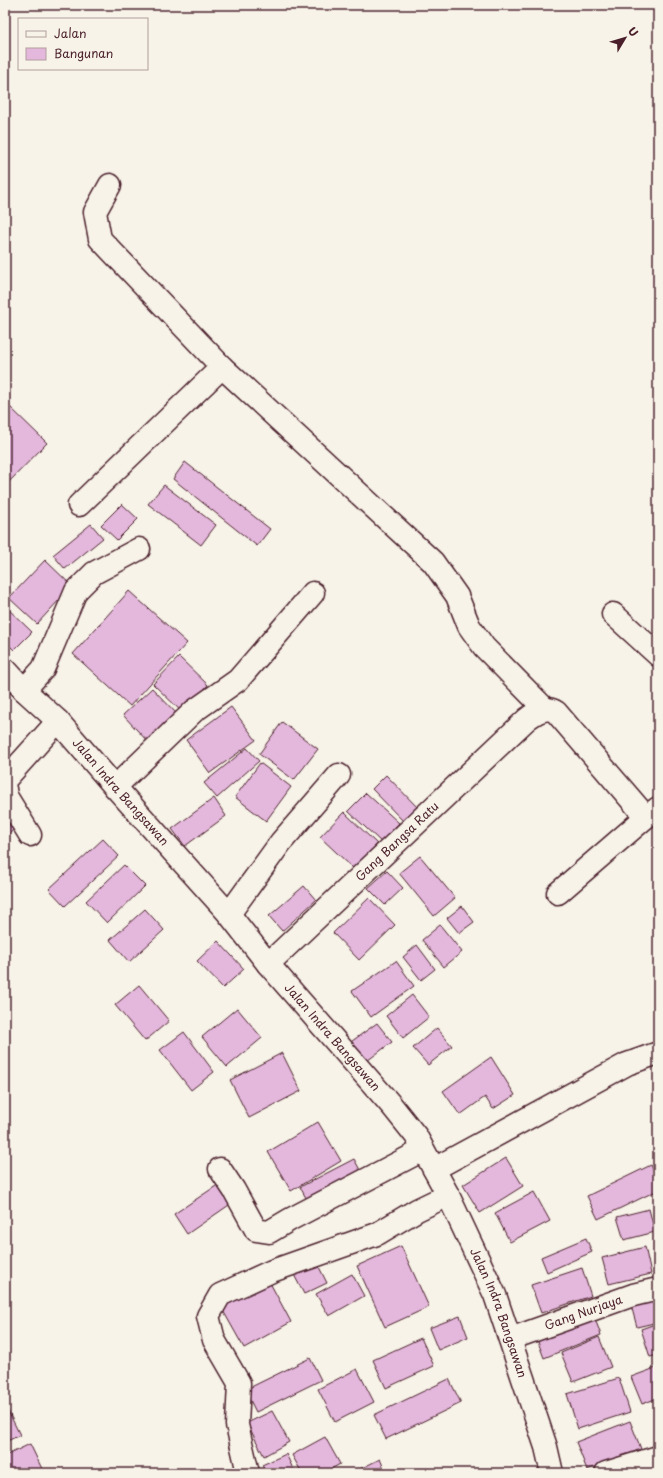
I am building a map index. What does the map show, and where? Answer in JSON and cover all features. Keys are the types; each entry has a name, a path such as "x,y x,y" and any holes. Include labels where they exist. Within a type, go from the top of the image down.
{"street":[{"path":"110,185 95,212 100,239 222,367 433,562 457,596 469,626 536,714 550,709 556,712 652,812 558,893"},
{"path":"79,505 222,367"},
{"path":"24,690 43,669 76,591 94,573 139,549"},
{"path":"115,787 194,711 238,680 313,594"},
{"path":"613,614 658,655"},
{"name":"Jalan Indra Bangsawan","path":"5,669 24,690 58,721 229,914 268,964 392,1106 416,1136 448,1195 495,1295 546,1448 552,1473"},
{"name":"Gang Bangsa Ratu","path":"268,964 536,714"},
{"path":"5,780 58,721"},
{"path":"229,914 281,842 339,775"},
{"path":"5,789 6,796 30,835"},
{"path":"434,1169 627,1064 658,1053"},
{"path":"220,1169 234,1190 256,1230 269,1232 423,1150"},
{"path":"248,1473 238,1424 239,1383 214,1340 208,1316 220,1295 272,1271 378,1234 417,1210 448,1195"},
{"name":"Gang Nurjaya","path":"510,1339 632,1295 658,1288"},
{"path":"606,1473 658,1457"}],"building":[{"path":"7,404 47,443 5,486 5,405"},
{"path":"185,462 270,529 257,546 173,479"},
{"path":"164,485 216,525 201,545 148,504"},
{"path":"122,504 138,519 117,540 101,525"},
{"path":"91,524 103,538 65,569 53,555"},
{"path":"45,560 72,586 37,624 9,598"},
{"path":"129,591 187,643 130,706 73,654"},
{"path":"5,606 32,632 14,650 5,641"},
{"path":"179,657 208,685 182,712 153,684"},
{"path":"152,688 178,715 149,743 123,715"},
{"path":"231,707 256,740 210,773 186,740"},
{"path":"282,722 318,749 294,780 259,754"},
{"path":"247,748 259,761 217,798 204,783"},
{"path":"260,763 291,787 266,821 235,797"},
{"path":"386,775 420,810 406,824 372,789"},
{"path":"366,793 399,823 381,842 348,811"},
{"path":"214,798 226,816 185,846 172,829"},
{"path":"344,812 377,844 354,869 320,837"},
{"path":"5,814 16,828 5,837"},
{"path":"103,839 119,856 65,906 49,889"},
{"path":"420,856 455,898 434,916 399,873"},
{"path":"124,865 145,886 107,923 86,901"},
{"path":"387,871 403,888 385,905 368,888"},
{"path":"304,886 316,900 282,931 269,916"},
{"path":"369,898 395,925 359,960 333,933"},
{"path":"462,906 474,922 459,933 447,918"},
{"path":"145,909 164,930 129,962 110,940"},
{"path":"440,925 462,952 444,967 422,940"},
{"path":"218,941 244,969 223,988 197,961"},
{"path":"417,945 435,969 421,980 403,957"},
{"path":"396,961 414,986 371,1017 352,991"},
{"path":"139,985 169,1021 145,1041 115,1005"},
{"path":"412,995 429,1017 403,1038 386,1016"},
{"path":"237,1008 262,1038 227,1067 202,1037"},
{"path":"377,1023 392,1042 363,1064 348,1044"},
{"path":"437,1028 452,1046 428,1065 413,1048"},
{"path":"184,1032 214,1072 191,1090 160,1050"},
{"path":"282,1053 301,1091 249,1118 230,1080"},
{"path":"491,1057 515,1095 493,1109 485,1097 460,1115 443,1091"},
{"path":"318,1122 341,1161 291,1191 268,1152"},
{"path":"506,1158 523,1186 480,1213 463,1185"},
{"path":"354,1159 365,1179 311,1207 300,1187"},
{"path":"651,1165 658,1179 658,1190 598,1219 587,1196"},
{"path":"219,1184 232,1203 187,1234 174,1214"},
{"path":"534,1192 550,1221 510,1242 495,1213"},
{"path":"649,1209 655,1232 624,1240 617,1217"},
{"path":"586,1238 592,1252 547,1272 541,1257"},
{"path":"401,1246 429,1307 385,1327 357,1266"},
{"path":"645,1247 651,1274 609,1284 602,1258"},
{"path":"314,1257 327,1283 304,1294 291,1269"},
{"path":"582,1268 591,1296 541,1313 531,1285"},
{"path":"352,1274 364,1296 329,1316 316,1294"},
{"path":"269,1281 291,1322 244,1348 221,1307"},
{"path":"658,1291 658,1322 637,1327 629,1298"},
{"path":"592,1311 601,1335 544,1358 535,1334"},
{"path":"460,1316 468,1337 438,1350 429,1328"},
{"path":"658,1323 658,1355 650,1357 641,1329"},
{"path":"599,1337 611,1367 573,1382 561,1353"},
{"path":"421,1338 434,1366 386,1388 373,1360"},
{"path":"310,1358 321,1380 256,1412 245,1390"},
{"path":"658,1367 658,1398 642,1404 631,1377"},
{"path":"357,1369 374,1402 335,1422 318,1389"},
{"path":"619,1378 630,1412 578,1429 567,1394"},
{"path":"449,1379 461,1403 386,1439 374,1415"},
{"path":"5,1405 20,1435 5,1442"},
{"path":"272,1411 289,1442 264,1456 247,1423"},
{"path":"630,1421 641,1449 587,1470 576,1442"},
{"path":"325,1437 340,1464 324,1473 302,1473 292,1455"},
{"path":"30,1444 44,1473 5,1473 5,1456"},
{"path":"286,1454 295,1473 266,1473 262,1465"},
{"path":"380,1459 386,1473 352,1473"}]}
